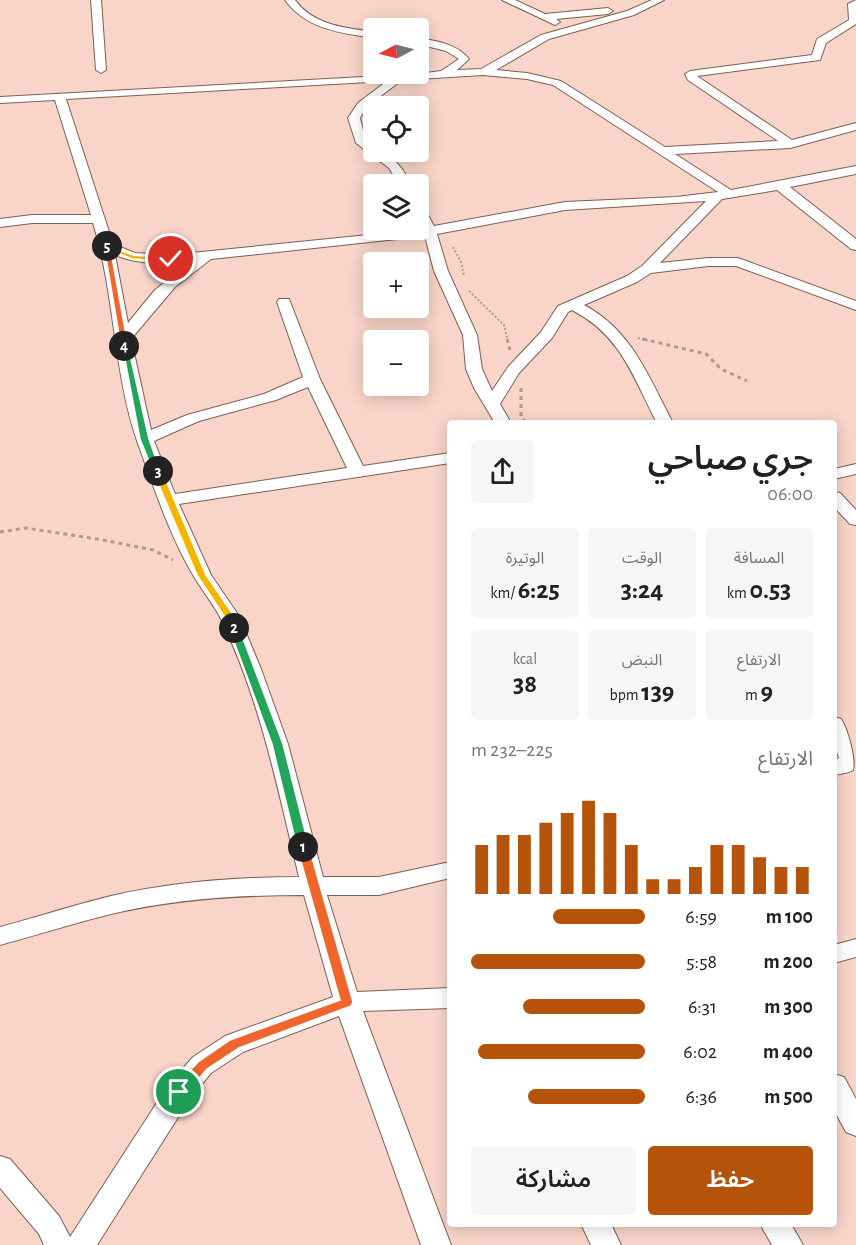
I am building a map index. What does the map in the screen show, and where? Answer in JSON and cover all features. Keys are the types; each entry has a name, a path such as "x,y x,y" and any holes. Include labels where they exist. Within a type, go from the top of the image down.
{"street":[{"path":"96,0 101,70"},
{"path":"290,0 295,9 304,17 347,31 363,33"},
{"path":"507,0 571,30"},
{"path":"586,0 598,12"},
{"path":"483,72 505,63 543,37 610,21 659,0"},
{"path":"790,144 690,74 816,58 821,41 854,21 853,4 856,2"},
{"path":"543,17 644,7"},
{"path":"429,44 452,50 464,59 443,75"},
{"path":"429,76 483,72 527,76 557,83 723,195"},
{"path":"0,100 363,79"},
{"path":"374,96 390,84"},
{"path":"60,97 107,246 123,340 145,439 202,575 229,616 250,669 277,744 313,886 347,1002 436,1245"},
{"path":"363,104 354,118 360,140 363,142"},
{"path":"660,151 790,144 856,126"},
{"path":"389,162 399,174"},
{"path":"107,246 144,258 171,259 213,255 430,231 565,206 676,201 723,195 856,170"},
{"path":"779,185 856,246"},
{"path":"492,404 513,370 547,335 563,309 632,279 646,269 723,195"},
{"path":"0,223 32,219 99,219"},
{"path":"430,231 441,271 470,335 474,369 482,388 501,420"},
{"path":"123,340 140,316 178,277 189,267 213,255"},
{"path":"646,269 708,262 738,262 856,306"},
{"path":"284,302 312,379 357,472"},
{"path":"572,305 608,327 619,339 663,420"},
{"path":"145,439 193,418 270,397 312,379"},
{"path":"169,500 447,458"},
{"path":"837,473 856,469"},
{"path":"837,500 856,520"},
{"path":"837,729 847,747 850,759 845,765 837,767"},
{"path":"0,936 111,905 160,896 246,886 379,886 447,871"},
{"path":"837,953 856,948"},
{"path":"81,1245 179,1092 202,1065 234,1044 347,1002 447,998"},
{"path":"837,1090 856,1124"},
{"path":"0,1168 49,1225 59,1245"},
{"path":"597,1227 606,1245"},
{"path":"778,1227 788,1245"}],"path":[{"path":"619,339 642,338 706,354 721,369 747,381"},
{"path":"0,532 26,528 103,540 153,550 180,563"}],"route":[{"path":"171,259 132,256 107,246 132,387 145,439 185,540 202,575 229,616 277,744 313,886 347,1002 234,1044 202,1065 179,1092"}]}
